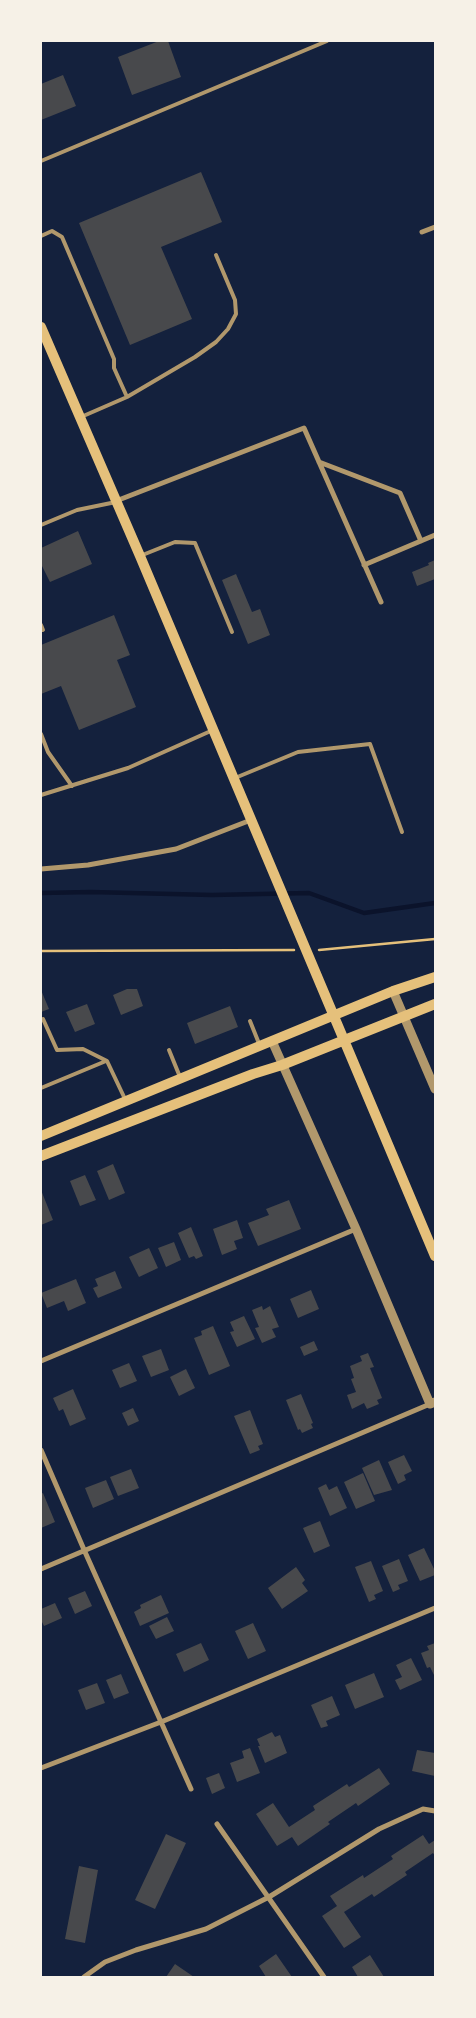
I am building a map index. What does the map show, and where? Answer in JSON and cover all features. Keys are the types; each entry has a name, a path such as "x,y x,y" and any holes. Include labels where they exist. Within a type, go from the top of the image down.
{"main road":[{"path":"41,327 140,556 435,1256"},
{"path":"41,1136 393,990 435,977"},
{"path":"41,1156 253,1074 282,1065 435,1004"}],"street":[{"path":"422,232 435,227"},
{"path":"116,502 304,428 381,602"},
{"path":"319,462 400,493 421,541"},
{"path":"364,565 435,535"},
{"path":"41,869 88,865 176,848 251,820"},
{"path":"393,990 435,1089"},
{"path":"41,1569 85,1552 432,1403 272,1041"},
{"path":"41,1361 356,1229"},
{"path":"41,1450 191,1789"},
{"path":"41,1768 161,1722 435,1608"},
{"path":"84,1977 105,1962 136,1950 206,1929 269,1897 379,1829 424,1809 435,1810"},
{"path":"217,1824 324,1977"}],"lane":[{"path":"41,161 327,41"},
{"path":"41,236 52,231 62,237 114,359 114,368 127,397"},
{"path":"80,418 127,397 194,357 216,342 228,329 236,314 235,300 216,255"},
{"path":"41,525 77,510 116,502"},
{"path":"140,556 176,542 195,543 232,632"},
{"path":"41,626 43,630 41,630"},
{"path":"41,795 128,768 212,730"},
{"path":"41,734 48,752 72,786"},
{"path":"233,778 298,752 370,744 402,832"},
{"path":"41,1020 43,1019 57,1050 83,1048 106,1061 126,1102"},
{"path":"250,1021 260,1046"},
{"path":"169,1050 181,1079"},
{"path":"41,1088 106,1061"}],"path":[{"path":"314,950 334,950 435,939"},
{"path":"41,951 295,950"}],"building":[{"path":"159,41 168,41 181,77 132,95 118,57"},
{"path":"63,75 76,106 41,120 41,84"},
{"path":"201,172 222,222 161,247 192,319 130,345 79,223"},
{"path":"78,531 92,564 50,582 41,564 41,548"},
{"path":"435,560 435,579 417,586 412,572 429,565 428,563"},
{"path":"236,574 252,612 260,609 270,635 248,644 222,580"},
{"path":"114,615 130,655 117,660 136,707 79,730 61,686 41,694 41,645"},
{"path":"127,989 137,989 143,1006 121,1015 113,995"},
{"path":"41,990 49,1009 41,1012"},
{"path":"87,1004 95,1024 75,1032 66,1012"},
{"path":"230,1006 238,1027 195,1044 187,1023"},
{"path":"113,1164 125,1193 109,1200 97,1171"},
{"path":"85,1175 96,1200 80,1206 70,1181"},
{"path":"41,1190 53,1220 41,1225"},
{"path":"289,1200 301,1229 258,1246 248,1223 269,1215 266,1209"},
{"path":"237,1220 243,1238 234,1241 237,1249 222,1255 213,1229"},
{"path":"191,1227 203,1256 196,1259 194,1256 189,1258 178,1233"},
{"path":"174,1242 181,1260 166,1267 158,1248"},
{"path":"149,1248 158,1268 139,1277 129,1257"},
{"path":"115,1271 122,1288 98,1298 93,1288 98,1286 95,1279"},
{"path":"76,1279 86,1303 68,1311 64,1301 47,1308 41,1293"},
{"path":"311,1290 319,1309 298,1318 290,1299"},
{"path":"262,1306 263,1310 270,1306 279,1327 272,1329 276,1337 262,1343 255,1328 259,1327 252,1310"},
{"path":"244,1316 255,1339 237,1347 230,1332 234,1331 230,1322"},
{"path":"213,1326 230,1366 209,1375 194,1338 202,1335 201,1331"},
{"path":"314,1341 318,1350 304,1356 300,1347"},
{"path":"161,1349 169,1370 151,1377 142,1356"},
{"path":"368,1353 374,1367 370,1368 382,1398 377,1400 379,1404 367,1409 364,1403 352,1409 347,1395 356,1392 351,1379 354,1378 350,1366 362,1361 360,1356"},
{"path":"129,1363 137,1381 120,1388 112,1370"},
{"path":"186,1369 195,1388 179,1396 170,1377"},
{"path":"73,1389 86,1419 70,1426 63,1409 59,1411 53,1398"},
{"path":"301,1394 313,1423 311,1424 313,1428 302,1433 300,1429 298,1430 286,1400"},
{"path":"133,1408 139,1421 128,1426 122,1413"},
{"path":"250,1410 263,1444 258,1446 260,1450 250,1454 234,1416"},
{"path":"404,1455 412,1471 404,1475 406,1480 398,1484 388,1462"},
{"path":"379,1460 392,1490 374,1495 362,1468"},
{"path":"131,1469 139,1488 118,1496 110,1477"},
{"path":"363,1473 375,1501 356,1509 344,1482"},
{"path":"106,1480 114,1499 93,1508 85,1488"},
{"path":"326,1484 329,1490 337,1486 347,1508 330,1516 318,1488"},
{"path":"43,1493 55,1522 41,1528 41,1494"},
{"path":"320,1521 330,1546 314,1553 303,1528"},
{"path":"424,1548 435,1571 435,1575 420,1581 408,1555"},
{"path":"399,1559 408,1581 398,1585 400,1589 393,1592 382,1566"},
{"path":"371,1561 383,1591 374,1595 376,1599 369,1602 355,1567"},
{"path":"296,1567 305,1580 302,1583 308,1591 282,1609 268,1588"},
{"path":"85,1591 92,1606 75,1614 68,1598"},
{"path":"161,1595 169,1613 140,1626 134,1612 141,1608 140,1605"},
{"path":"55,1603 62,1618 44,1626 41,1620 41,1609"},
{"path":"167,1617 174,1631 156,1639 149,1626"},
{"path":"253,1623 266,1651 248,1659 235,1631"},
{"path":"201,1643 209,1660 184,1672 176,1654"},
{"path":"435,1643 435,1677 430,1667 427,1668 421,1653 429,1650 427,1646"},
{"path":"411,1658 422,1680 400,1690 395,1680 402,1677 396,1665"},
{"path":"374,1673 384,1697 355,1709 345,1685"},
{"path":"121,1674 129,1693 114,1699 106,1680"},
{"path":"97,1683 105,1703 86,1710 78,1690"},
{"path":"332,1696 340,1715 326,1721 328,1726 321,1728 311,1705"},
{"path":"272,1732 275,1737 280,1735 287,1753 265,1763 257,1739"},
{"path":"250,1748 260,1773 237,1782 230,1763 244,1758 242,1751"},
{"path":"417,1750 435,1753 435,1776 412,1771"},
{"path":"379,1768 390,1784 358,1806 356,1803 298,1846 292,1837 277,1846 256,1814 273,1803 289,1827 315,1810 313,1806 347,1784 349,1787"},
{"path":"219,1773 225,1788 212,1794 206,1778"},
{"path":"166,1834 186,1843 155,1909 135,1900"},
{"path":"423,1835 429,1844 435,1840 435,1856 433,1853 405,1872 407,1875 374,1897 372,1894 344,1912 361,1937 344,1948 322,1916 337,1906 330,1896 363,1875 364,1878 393,1859 391,1856"},
{"path":"79,1866 98,1870 85,1943 65,1939"},
{"path":"276,1954 292,1977 266,1977 259,1966"},
{"path":"370,1955 384,1977 358,1977 352,1967"},
{"path":"175,1964 194,1977 166,1977"}],"waterway":[{"path":"41,893 91,892 212,895 309,893 364,913 435,903"}]}
